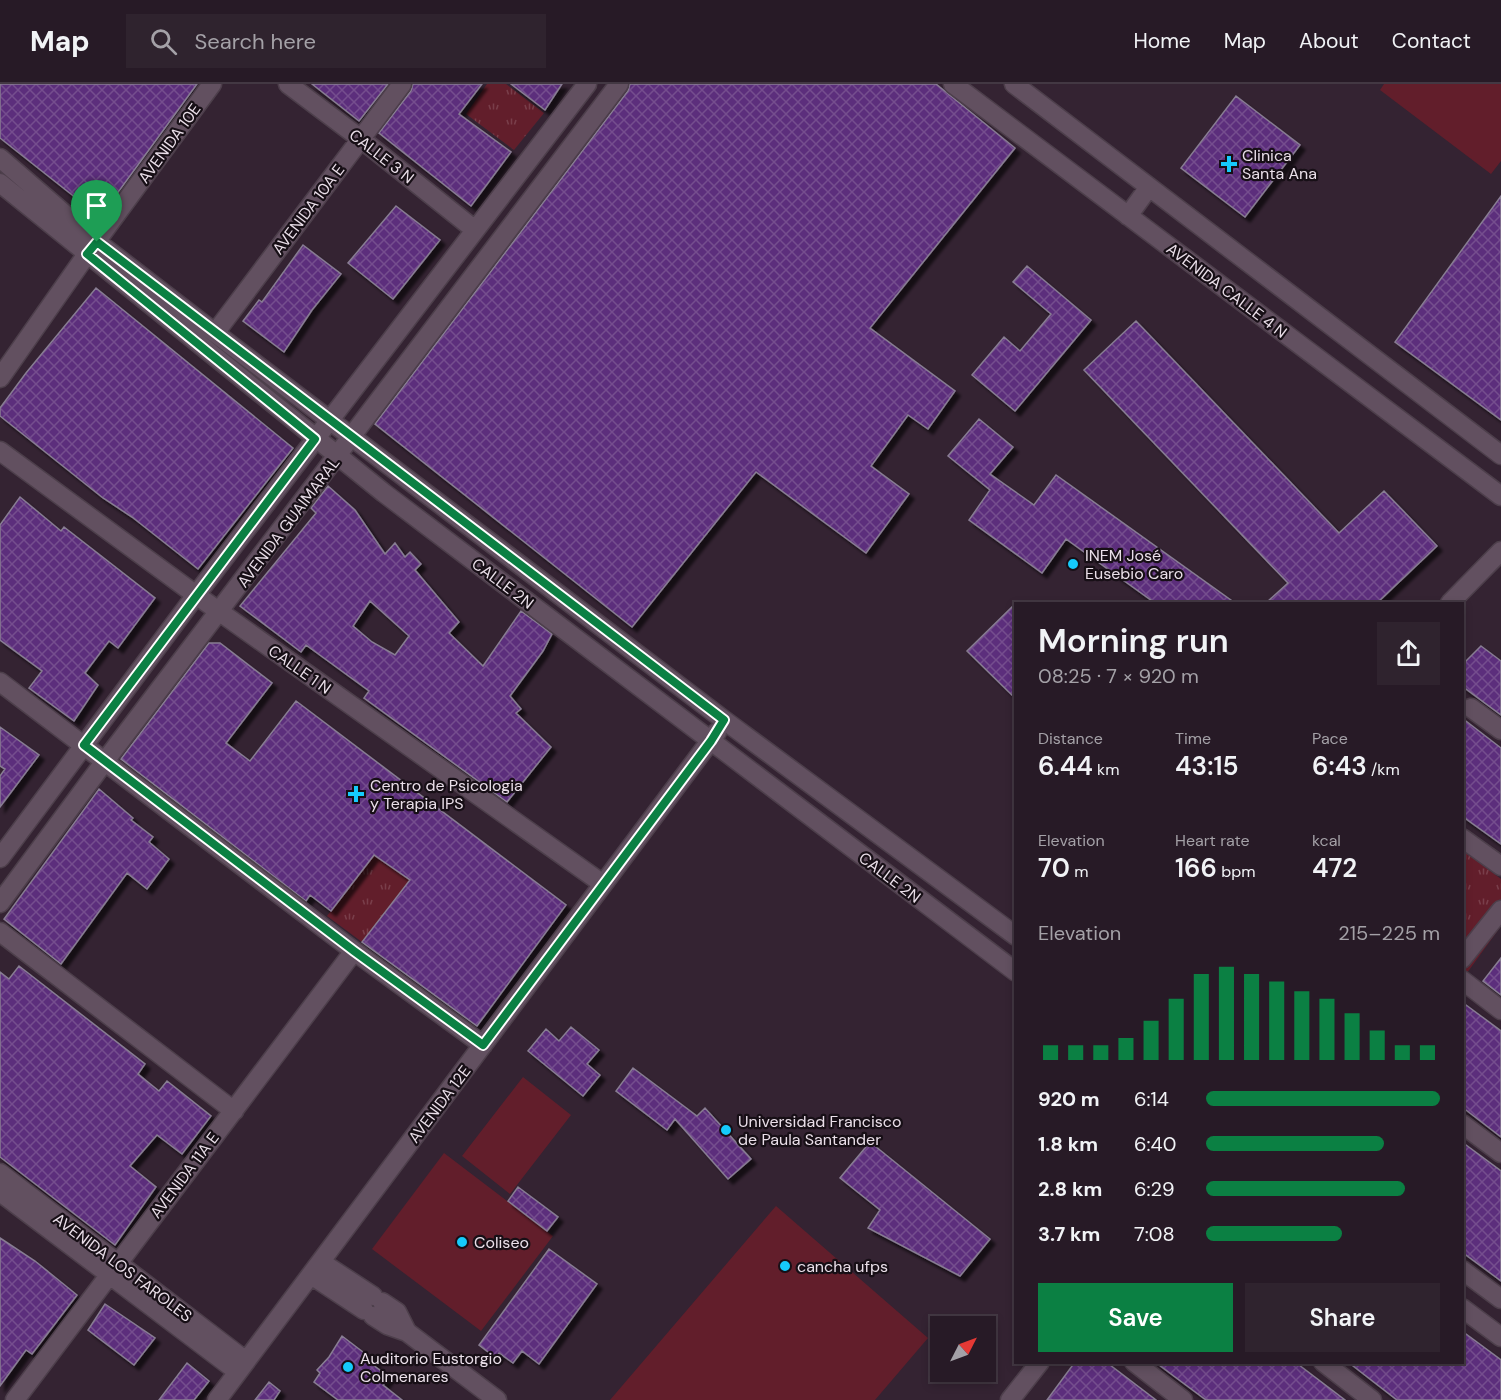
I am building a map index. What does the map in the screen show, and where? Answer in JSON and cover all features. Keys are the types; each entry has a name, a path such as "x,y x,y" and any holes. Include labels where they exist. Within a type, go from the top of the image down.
{"street":[{"name":"AVENIDA 10E","path":"0,378 212,84"},
{"name":"CALLE 3 N","path":"288,84 475,230"},
{"name":"AVENIDA 10A E","path":"215,333 402,84"},
{"name":"AVENIDA GUAIMARAL","path":"0,858 196,595 586,84"},
{"name":"AVENIDA GUAIMARAL","path":"0,903 105,761 619,84"},
{"name":"AVENIDA CALLE 4 N","path":"952,84 1501,496"},
{"name":"AVENIDA CALLE 4 N","path":"1014,84 1501,455"},
{"name":"CALLE 2N","path":"0,158 92,248 315,439 1014,970"},
{"name":"CALLE 2N","path":"0,183 215,333 724,720 1014,935"},
{"path":"1128,216 1149,187"},
{"path":"1360,390 1380,363"},
{"name":"CALLE 1 N","path":"0,451 196,595 603,885"},
{"path":"1451,602 1501,551"},
{"path":"0,682 354,951 483,1045"},
{"path":"1471,708 1501,730"},
{"name":"AVENIDA 12E","path":"217,1400 711,741 724,720"},
{"path":"1464,839 1501,866"},
{"path":"1464,956 1501,910"},
{"path":"0,932 234,1111"},
{"name":"AVENIDA 11A E","path":"15,1400 354,951"},
{"path":"1464,982 1501,1010"},
{"path":"1464,1125 1501,1153"},
{"name":"AVENIDA LOS FAROLES","path":"0,1173 114,1269 242,1367"},
{"name":"AVENIDA LOS FAROLES","path":"0,1192 114,1269"},
{"path":"316,1269 373,1306 387,1325 407,1332 497,1400"},
{"path":"1464,1271 1501,1299"},
{"path":"1464,1309 1501,1337"},
{"path":"1010,1400 1038,1364"},
{"path":"1137,1364 1184,1400"},
{"path":"1326,1364 1372,1400"}],"green space":[{"path":"487,84 506,84 544,113 514,150 466,114"},
{"path":"1384,84 1501,84 1501,161 1491,174 1380,90"},
{"path":"1464,851 1501,879 1501,926 1464,977"},
{"path":"374,855 410,880 362,942 327,916"},
{"path":"523,1077 571,1115 510,1194 462,1156"},
{"name":"Coliseo","path":"444,1153 553,1236 481,1331 372,1249"},
{"name":"cancha ufps","path":"776,1206 928,1338 875,1400 610,1400"}],"building":[{"path":"0,84 197,84 100,217 0,138"},
{"path":"312,84 388,84 359,121"},
{"path":"413,84 482,84 459,114 511,152 471,206 379,133 411,91"},
{"path":"511,84 562,84 545,110"},
{"path":"630,84 936,84 1015,148 870,328 955,391 928,429 908,415 871,466 909,494 866,553 756,472 632,627 375,424 628,91"},
{"path":"1236,96 1300,145 1245,217 1181,168"},
{"path":"1501,196 1501,420 1395,342"},
{"path":"396,206 440,240 393,299 348,263"},
{"path":"303,245 341,274 312,310 284,352 243,321 259,300 262,302"},
{"path":"1027,266 1091,320 1015,411 972,375 1004,337 1020,351 1051,314 1013,282"},
{"path":"96,288 293,448 198,569 132,517 103,498 0,416 0,408 26,373"},
{"path":"1136,321 1339,533 1384,491 1437,546 1378,602 1267,602 1288,583 1084,370"},
{"path":"979,419 1013,447 990,474 1034,505 1056,475 1234,602 1154,602 1066,539 1042,573 969,520 990,490 948,456"},
{"path":"328,486 355,510 385,554 395,543 405,557 410,552 421,564 415,570 459,622 449,633 483,666 521,611 552,634 543,651 510,696 521,709 516,713 551,747 507,802 364,698 369,691 306,645 301,652 240,606 316,513 311,508","holes":["370,601 409,636 395,655 372,642 353,626"]},
{"path":"20,497 61,531 64,527 155,598 118,648 109,641 85,673 98,685 74,721 29,688 42,671 0,640 0,525"},
{"path":"1014,605 1014,697 967,651"},
{"path":"209,643 220,643 272,683 226,743 250,761 296,701 566,905 477,1026 362,942 410,880 374,855 331,911 310,895 306,901 121,759"},
{"path":"1481,646 1501,661 1501,715 1464,687 1464,663"},
{"path":"1464,720 1501,748 1501,844 1464,817"},
{"path":"0,727 39,755 0,807 0,776 5,769 0,766"},
{"path":"99,789 133,818 131,820 153,837 149,842 169,859 147,889 127,873 61,964 4,919"},
{"path":"1501,958 1501,995 1483,981"},
{"path":"19,966 145,1064 138,1074 159,1091 167,1081 211,1116 182,1154 157,1135 130,1166 156,1187 115,1245 0,1157 0,972 9,979"},
{"path":"1464,1003 1501,1031 1501,1137 1464,1109"},
{"path":"571,1027 599,1050 587,1064 600,1075 583,1096 528,1051 546,1029 559,1041"},
{"path":"633,1068 697,1116 705,1108 751,1159 728,1179 675,1119 667,1130 616,1091"},
{"path":"870,1142 990,1239 960,1276 868,1228 880,1210 840,1178"},
{"path":"1464,1143 1501,1171 1501,1281 1464,1253"},
{"path":"518,1187 558,1217 547,1231 508,1201"},
{"path":"0,1238 35,1261 77,1295 32,1354 26,1350 0,1386"},
{"path":"549,1249 597,1284 539,1364 522,1351 513,1363 499,1353 496,1358 479,1345"},
{"path":"105,1304 155,1338 134,1365 88,1330"},
{"path":"1464,1332 1501,1360 1501,1400 1397,1400 1351,1364 1464,1364"},
{"name":"Auditorio Eustorgio Colmenares","path":"342,1336 376,1362 373,1365 389,1377 383,1385 402,1400 338,1400 314,1382 320,1373 317,1370 329,1357"},
{"path":"187,1363 209,1381 194,1400 159,1400"},
{"path":"1074,1364 1109,1364 1156,1400 1047,1400"},
{"path":"1158,1364 1298,1364 1345,1400 1206,1400"},
{"path":"269,1382 280,1391 274,1400 255,1400"}],"place":[{"name":"Clinica Santa Ana","path":"1229,164"},
{"name":"INEM José Eusebio Caro","path":"1073,564"},
{"name":"Centro de Psicologia y Terapia IPS","path":"356,794"},
{"name":"Universidad Francisco de Paula Santander","path":"726,1130"},
{"name":"Coliseo","path":"462,1242"},
{"name":"cancha ufps","path":"785,1266"},
{"name":"Auditorio Eustorgio Colmenares","path":"348,1367"}],"route":[{"path":"97,242 724,720 711,741 483,1045 354,951 84,745 315,439 87,254 97,242"}]}
